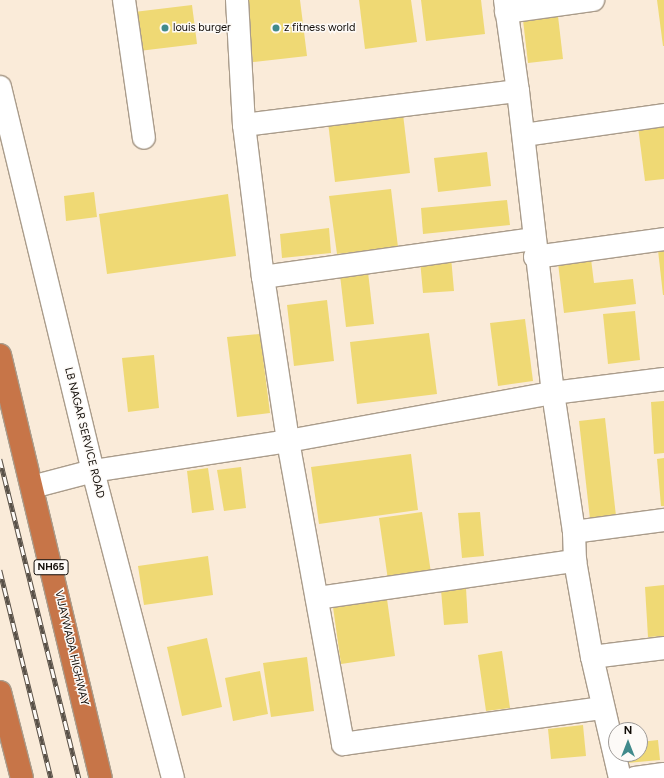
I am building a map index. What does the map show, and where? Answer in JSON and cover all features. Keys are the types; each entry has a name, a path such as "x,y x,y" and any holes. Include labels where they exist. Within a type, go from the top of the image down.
{"highway":[{"name":"VIJAYWADA HIGHWAY","path":"0,355 102,778"},
{"path":"0,692 22,778"}],"street":[{"path":"124,0 144,138"},
{"path":"237,0 244,125 263,277 288,441 343,744 603,708"},
{"path":"592,0 506,6 524,135 535,248 553,393 574,532 575,561 592,657 620,778"},
{"name":"LB NAGAR SERVICE ROAD","path":"0,87 92,471 173,778"},
{"path":"244,125 518,91"},
{"path":"524,135 664,116"},
{"path":"263,277 535,248 664,239"},
{"path":"32,487 92,471 288,441 553,393 664,379"},
{"path":"574,532 664,520"},
{"path":"317,598 575,561"},
{"path":"592,657 664,648"},
{"path":"635,778 664,774"}],"building":[{"name":"z fitness world","path":"246,0 300,0 307,56 253,62"},
{"path":"359,0 411,0 417,42 365,49"},
{"path":"421,0 481,0 485,34 426,41"},
{"path":"657,0 664,0 664,46 663,46"},
{"name":"louis burger","path":"192,5 197,44 139,51 134,12"},
{"path":"558,16 563,59 528,63 523,20"},
{"path":"403,114 410,173 335,182 328,122"},
{"path":"664,124 664,179 645,181 638,127"},
{"path":"487,152 491,186 438,192 434,158"},
{"path":"391,189 398,247 337,254 329,196"},
{"path":"94,192 97,217 66,221 64,196"},
{"path":"228,194 236,256 107,274 99,214"},
{"path":"507,200 510,225 423,234 421,208"},
{"path":"329,228 331,253 282,258 280,234"},
{"path":"664,249 664,295 663,295 658,250"},
{"path":"451,257 454,291 423,293 420,260"},
{"path":"591,259 594,283 633,279 636,304 564,313 558,263"},
{"path":"368,272 374,324 346,327 340,275"},
{"path":"327,300 334,361 294,366 287,305"},
{"path":"635,311 640,360 608,364 603,314"},
{"path":"525,319 533,381 498,386 490,323"},
{"path":"429,333 437,394 357,404 350,342"},
{"path":"260,334 270,413 237,417 227,337"},
{"path":"154,355 159,408 128,412 122,358"},
{"path":"664,401 664,453 654,454 651,402"},
{"path":"605,418 616,516 590,519 579,421"},
{"path":"411,454 418,510 319,524 311,467"},
{"path":"664,458 664,506 661,506 657,459"},
{"path":"241,467 246,508 224,511 217,470"},
{"path":"208,468 214,510 192,513 187,471"},
{"path":"422,512 431,573 388,580 379,518"},
{"path":"480,512 484,556 462,558 458,513"},
{"path":"208,556 213,595 144,605 138,566"},
{"path":"664,585 664,636 648,637 645,587"},
{"path":"466,588 468,623 444,625 441,590"},
{"path":"387,599 395,656 341,664 333,607"},
{"path":"207,638 222,707 182,716 167,647"},
{"path":"502,651 510,708 486,711 478,655"},
{"path":"307,657 314,711 271,717 263,663"},
{"path":"260,671 268,714 233,721 225,678"},
{"path":"583,725 586,756 551,759 548,729"},
{"path":"658,740 660,760 648,761 648,741"}],"railway":[{"path":"0,459 79,778"},
{"path":"0,570 51,778"}],"place":[{"name":"louis burger","path":"165,28"},
{"name":"z fitness world","path":"276,28"}]}
